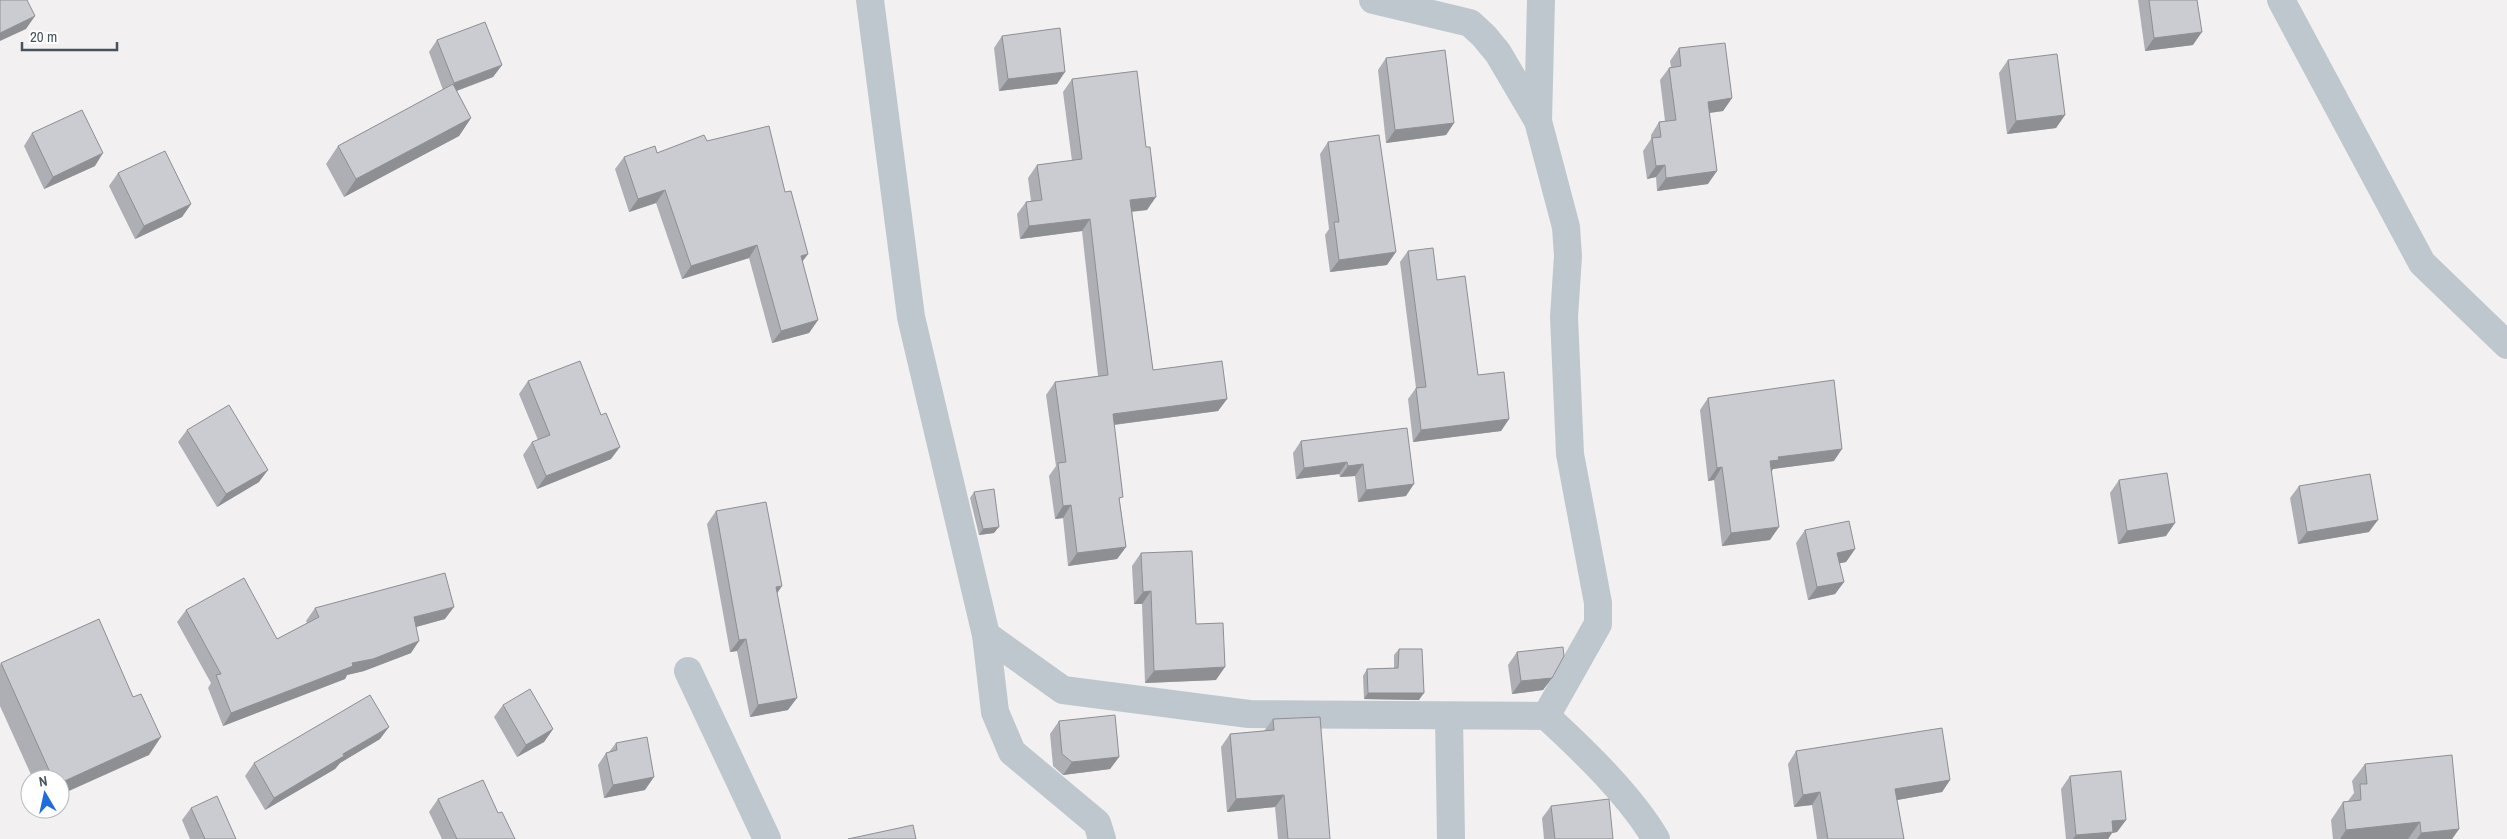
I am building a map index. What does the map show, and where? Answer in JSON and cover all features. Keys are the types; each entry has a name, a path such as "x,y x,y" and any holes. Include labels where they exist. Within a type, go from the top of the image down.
{"street":[{"path":"870,0 911,318 986,635 995,712 1012,752 1096,824 1102,839"},
{"path":"1373,0 1470,23 1484,36 1498,53 1538,121 1566,227 1568,256 1564,317 1570,454 1598,603 1598,624 1546,716"},
{"path":"1538,121 1541,0"},
{"path":"2281,0 2422,263 2507,345"},
{"path":"986,635 1063,690 1249,714 1546,716 1577,745 1646,822 1656,839"},
{"path":"688,671 767,839"},
{"path":"1449,716 1451,839"}],"building":[{"path":"0,0 27,0 35,16 0,33"},
{"path":"2149,0 2197,0 2202,32 2154,38"},
{"path":"485,22 502,65 454,83 437,40"},
{"path":"1060,28 1065,72 1008,79 1002,36"},
{"path":"1725,43 1732,98 1708,102 1717,171 1666,178 1665,165 1656,166 1652,138 1661,137 1659,122 1676,120 1669,68 1681,66 1679,48"},
{"path":"1445,50 1454,123 1395,130 1386,58"},
{"path":"2057,54 2065,115 2016,121 2008,60"},
{"path":"1137,71 1146,147 1150,147 1156,197 1130,200 1153,370 1222,361 1227,399 1113,414 1123,497 1119,498 1126,547 1077,553 1071,505 1063,506 1058,463 1066,462 1055,382 1108,375 1090,219 1029,226 1026,202 1042,200 1037,165 1082,159 1072,79"},
{"path":"453,84 471,118 356,179 338,146"},
{"path":"82,110 103,153 53,177 32,133"},
{"path":"769,126 785,192 791,191 808,254 801,256 818,320 781,331 757,245 691,266 665,190 638,199 624,157 655,146 657,153 704,135 707,141"},
{"path":"1379,135 1396,252 1339,260 1334,222 1339,222 1328,142"},
{"path":"165,151 191,204 144,226 118,173"},
{"path":"1433,248 1437,280 1465,276 1478,375 1504,372 1509,419 1421,430 1416,388 1426,387 1408,251"},
{"path":"580,361 601,415 606,413 620,447 546,476 532,442 550,435 528,381"},
{"path":"1834,380 1842,449 1778,457 1779,460 1770,461 1779,527 1731,533 1722,467 1717,468 1708,398"},
{"path":"229,405 268,470 226,494 187,430"},
{"path":"1407,428 1414,484 1366,490 1363,464 1348,466 1347,462 1304,468 1301,441"},
{"path":"2167,473 2175,523 2127,531 2119,480"},
{"path":"2370,474 2378,520 2307,532 2299,486"},
{"path":"994,489 999,527 983,529 974,492"},
{"path":"766,502 782,586 776,587 797,698 758,705 746,639 739,640 716,511"},
{"path":"1849,521 1855,549 1837,553 1844,582 1817,587 1805,530"},
{"path":"1192,551 1196,624 1223,623 1225,667 1154,671 1151,591 1143,592 1141,553"},
{"path":"445,573 454,607 414,617 419,641 373,659 352,663 353,666 231,713 216,675 221,674 186,610 244,578 277,639 319,617 315,608"},
{"path":"99,619 133,697 141,694 161,737 70,778 70,769 49,769 1,663"},
{"path":"1563,647 1564,656 1552,678 1521,681 1517,652"},
{"path":"1399,649 1422,649 1424,693 1368,693 1367,669 1398,668"},
{"path":"530,689 553,729 526,745 503,705"},
{"path":"370,695 389,727 274,798 254,763"},
{"path":"1115,715 1119,757 1072,762 1062,754 1059,721"},
{"path":"1320,717 1330,839 1288,839 1284,795 1236,799 1230,734 1274,730 1273,719"},
{"path":"1942,728 1950,780 1895,789 1904,839 1828,839 1820,792 1803,795 1796,751"},
{"path":"647,737 654,777 613,785 606,753 617,750 616,743"},
{"path":"2452,755 2459,829 2421,833 2420,822 2346,830 2343,802 2361,800 2360,784 2367,784 2365,764"},
{"path":"2121,771 2126,820 2112,821 2113,832 2076,835 2070,776"},
{"path":"483,780 498,813 502,812 515,839 457,839 438,799"},
{"path":"217,796 236,839 205,839 191,808"},
{"path":"1609,799 1613,839 1555,839 1551,806"},
{"path":"913,825 916,839 848,839"}]}
